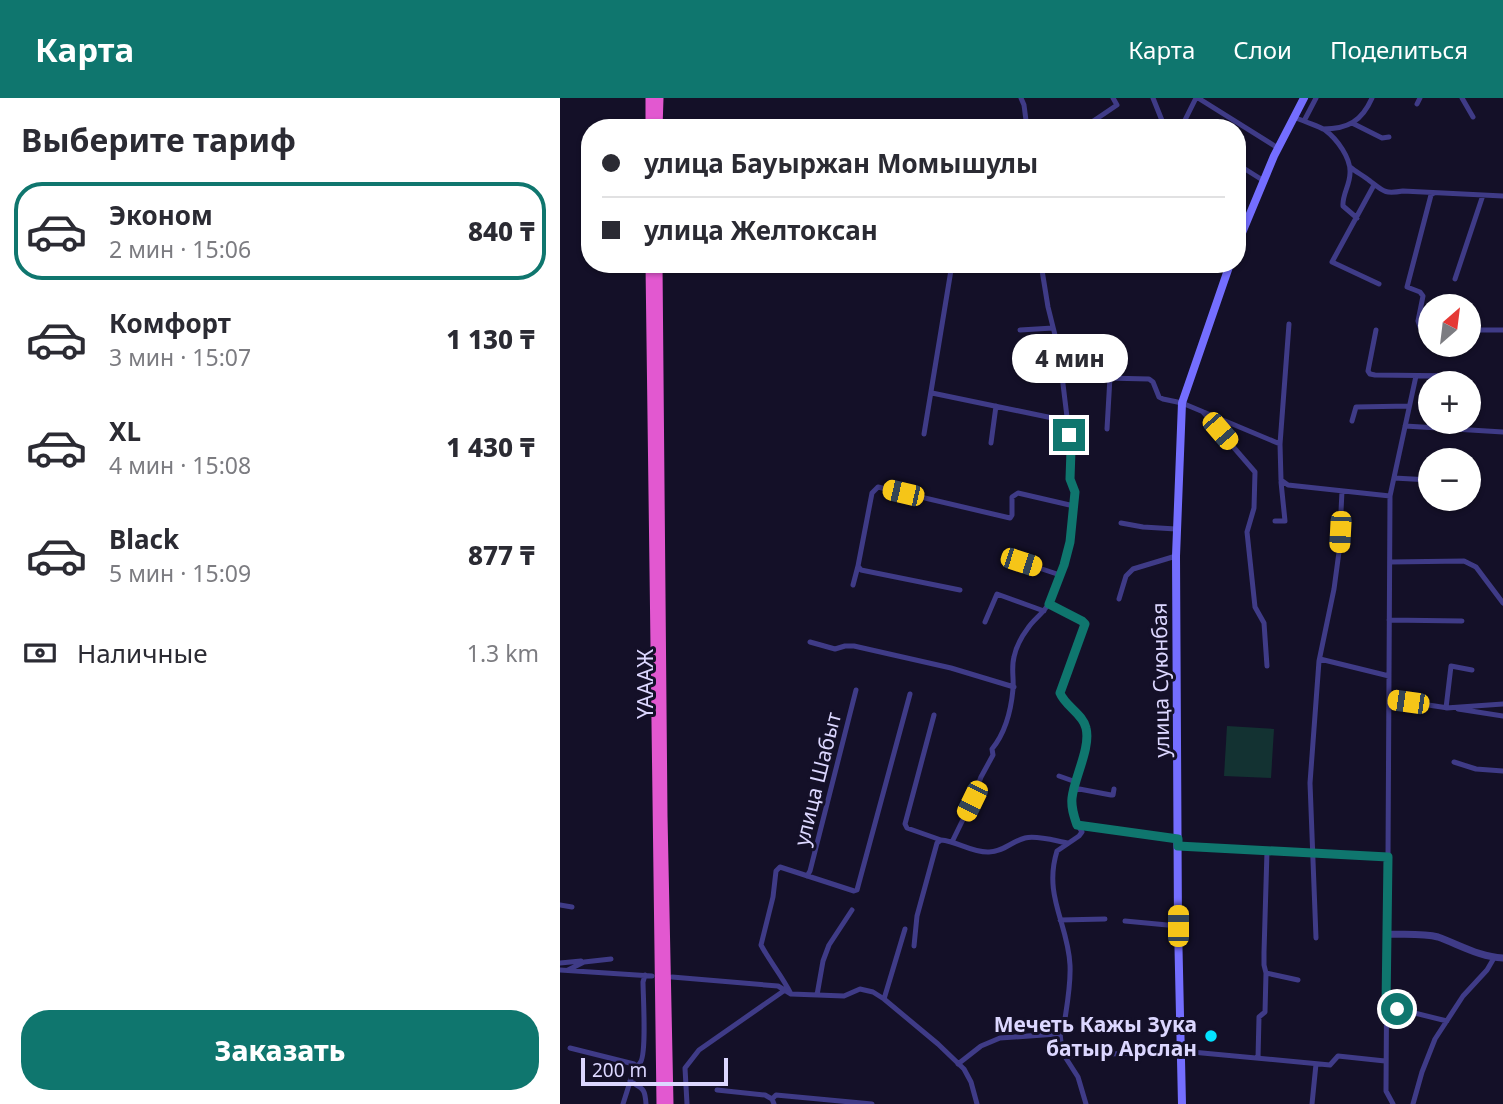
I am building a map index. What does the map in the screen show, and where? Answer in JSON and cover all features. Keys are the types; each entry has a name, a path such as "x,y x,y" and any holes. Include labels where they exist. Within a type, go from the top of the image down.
{"highway":[{"path":"650,98 650,119"},
{"path":"659,98 659,119"},
{"name":"ҮАААЖ","path":"650,273 661,1104"},
{"name":"ҮАААЖ","path":"658,273 663,816 669,1104"}],"main road":[{"path":"1246,224 1278,148 1304,98"},
{"name":"улица Суюнбая","path":"1182,1104 1178,926 1176,528 1182,404 1227,273"}],"street":[{"path":"1021,98 1026,119"},
{"path":"1096,119 1117,105 1113,98"},
{"path":"1153,98 1162,119"},
{"path":"1186,119 1197,98 1231,119"},
{"path":"1304,121 1316,98"},
{"path":"1293,117 1323,129 1333,129 1352,123 1367,109 1372,98"},
{"path":"1464,99 1473,117"},
{"path":"1352,123 1382,138 1389,137"},
{"path":"1246,128 1278,148"},
{"path":"1323,129 1342,150 1350,167 1342,202 1357,218"},
{"path":"1350,167 1379,190 1503,196"},
{"path":"1246,170 1264,181"},
{"path":"1374,185 1332,262 1379,284"},
{"path":"1422,294 1407,288 1434,192"},
{"path":"1455,279 1483,195"},
{"path":"924,434 951,273"},
{"path":"952,842 993,755 992,749 1001,739 1007,725 1014,687 1012,668 1016,650 1029,626 1049,604 1070,542 1075,492 1070,479 1071,450 1059,351 1043,273"},
{"path":"1275,522 1285,521 1280,444 1289,324"},
{"path":"1020,330 1053,328"},
{"path":"1376,330 1368,371 1370,374 1416,376 1390,496 1385,1061 1386,1091 1392,1104"},
{"path":"1481,330 1503,330"},
{"path":"1062,377 1149,379 1159,397 1163,399 1203,412 1280,444"},
{"path":"1107,429 1110,377"},
{"path":"932,393 1067,421"},
{"path":"990,443 996,406"},
{"path":"1352,421 1356,407 1409,407"},
{"path":"1203,412 1255,472 1254,508 1247,532 1255,607 1264,623 1266,666"},
{"path":"1405,426 1503,432"},
{"path":"1394,478 1418,479"},
{"path":"1281,480 1288,485 1390,496"},
{"path":"853,585 872,493 878,487 1010,518 1012,498 1018,493 1074,506"},
{"path":"1316,938 1310,783 1320,659 1339,552 1342,491"},
{"path":"1121,523 1176,528"},
{"path":"1119,598 1126,576 1133,569 1176,556"},
{"path":"1021,562 1060,575"},
{"path":"1390,562 1470,563 1503,603"},
{"path":"858,566 861,570 960,590"},
{"path":"985,622 997,594 1044,611"},
{"path":"1049,604 1085,624 1060,693 1086,725 1083,760 1071,808 1082,832 1057,851 1052,881 1070,964 1064,1025 1060,1033 1062,1052 1078,1077 1086,1104"},
{"path":"1389,620 1462,621"},
{"path":"810,642 835,649 854,646 951,668 1014,687"},
{"path":"1320,659 1389,676"},
{"path":"1446,708 1451,666 1472,670"},
{"name":"улица Шабыт","path":"807,876 856,690"},
{"path":"788,992 783,976 769,960 761,944 773,897 776,871 780,867 857,890 910,694"},
{"path":"1389,699 1503,716"},
{"path":"1446,708 1503,704"},
{"path":"934,715 905,824 907,828 990,852 1004,849 1029,837 1068,843"},
{"path":"1454,762 1476,769 1503,771"},
{"path":"1059,776 1075,785 1111,795 1114,789"},
{"path":"1077,825 1178,842 1267,851 1388,857"},
{"path":"914,946 917,916 937,843 941,840"},
{"path":"1258,1058 1259,1017 1265,1012 1267,851"},
{"path":"560,905 572,907"},
{"path":"817,995 823,961 829,945 852,910"},
{"path":"1060,920 1105,919"},
{"path":"1125,921 1178,926"},
{"path":"884,999 905,929"},
{"path":"1387,934 1436,936 1475,952 1503,958"},
{"path":"1413,1104 1435,1039 1494,958"},
{"path":"560,963 611,959"},
{"path":"568,970 584,962"},
{"path":"560,970 649,975 643,982 642,1059 635,1066 623,1104"},
{"path":"1266,973 1298,980"},
{"path":"672,977 778,986 788,992 817,995 844,996 860,989 873,992 938,1044 958,1064 968,1075 977,1104"},
{"path":"687,1104 685,1068 689,1061 699,1050 788,992"},
{"path":"1386,1006 1447,1021"},
{"path":"958,1064 981,1046 1000,1038 1060,1033"},
{"path":"570,1048 635,1066"},
{"path":"1064,1056 1181,1051 1330,1065 1338,1056 1385,1061"},
{"path":"1312,1104 1316,1064"},
{"path":"630,1081 643,1089 646,1104"},
{"path":"718,1090 765,1095 773,1102 776,1095 872,1104"}],"green space":[{"path":"1227,726 1274,729 1271,778 1224,776"}],"place":[{"name":"Мечеть Кажы Зука батыр Арслан","path":"1211,1036"}],"route":[{"path":"1069,435 1070,479 1075,492 1070,542 1049,604 1085,624 1060,693 1083,720 1087,732 1083,760 1072,796 1071,808 1077,825 1178,839 1178,846 1388,857 1386,1006 1397,1009"}]}
